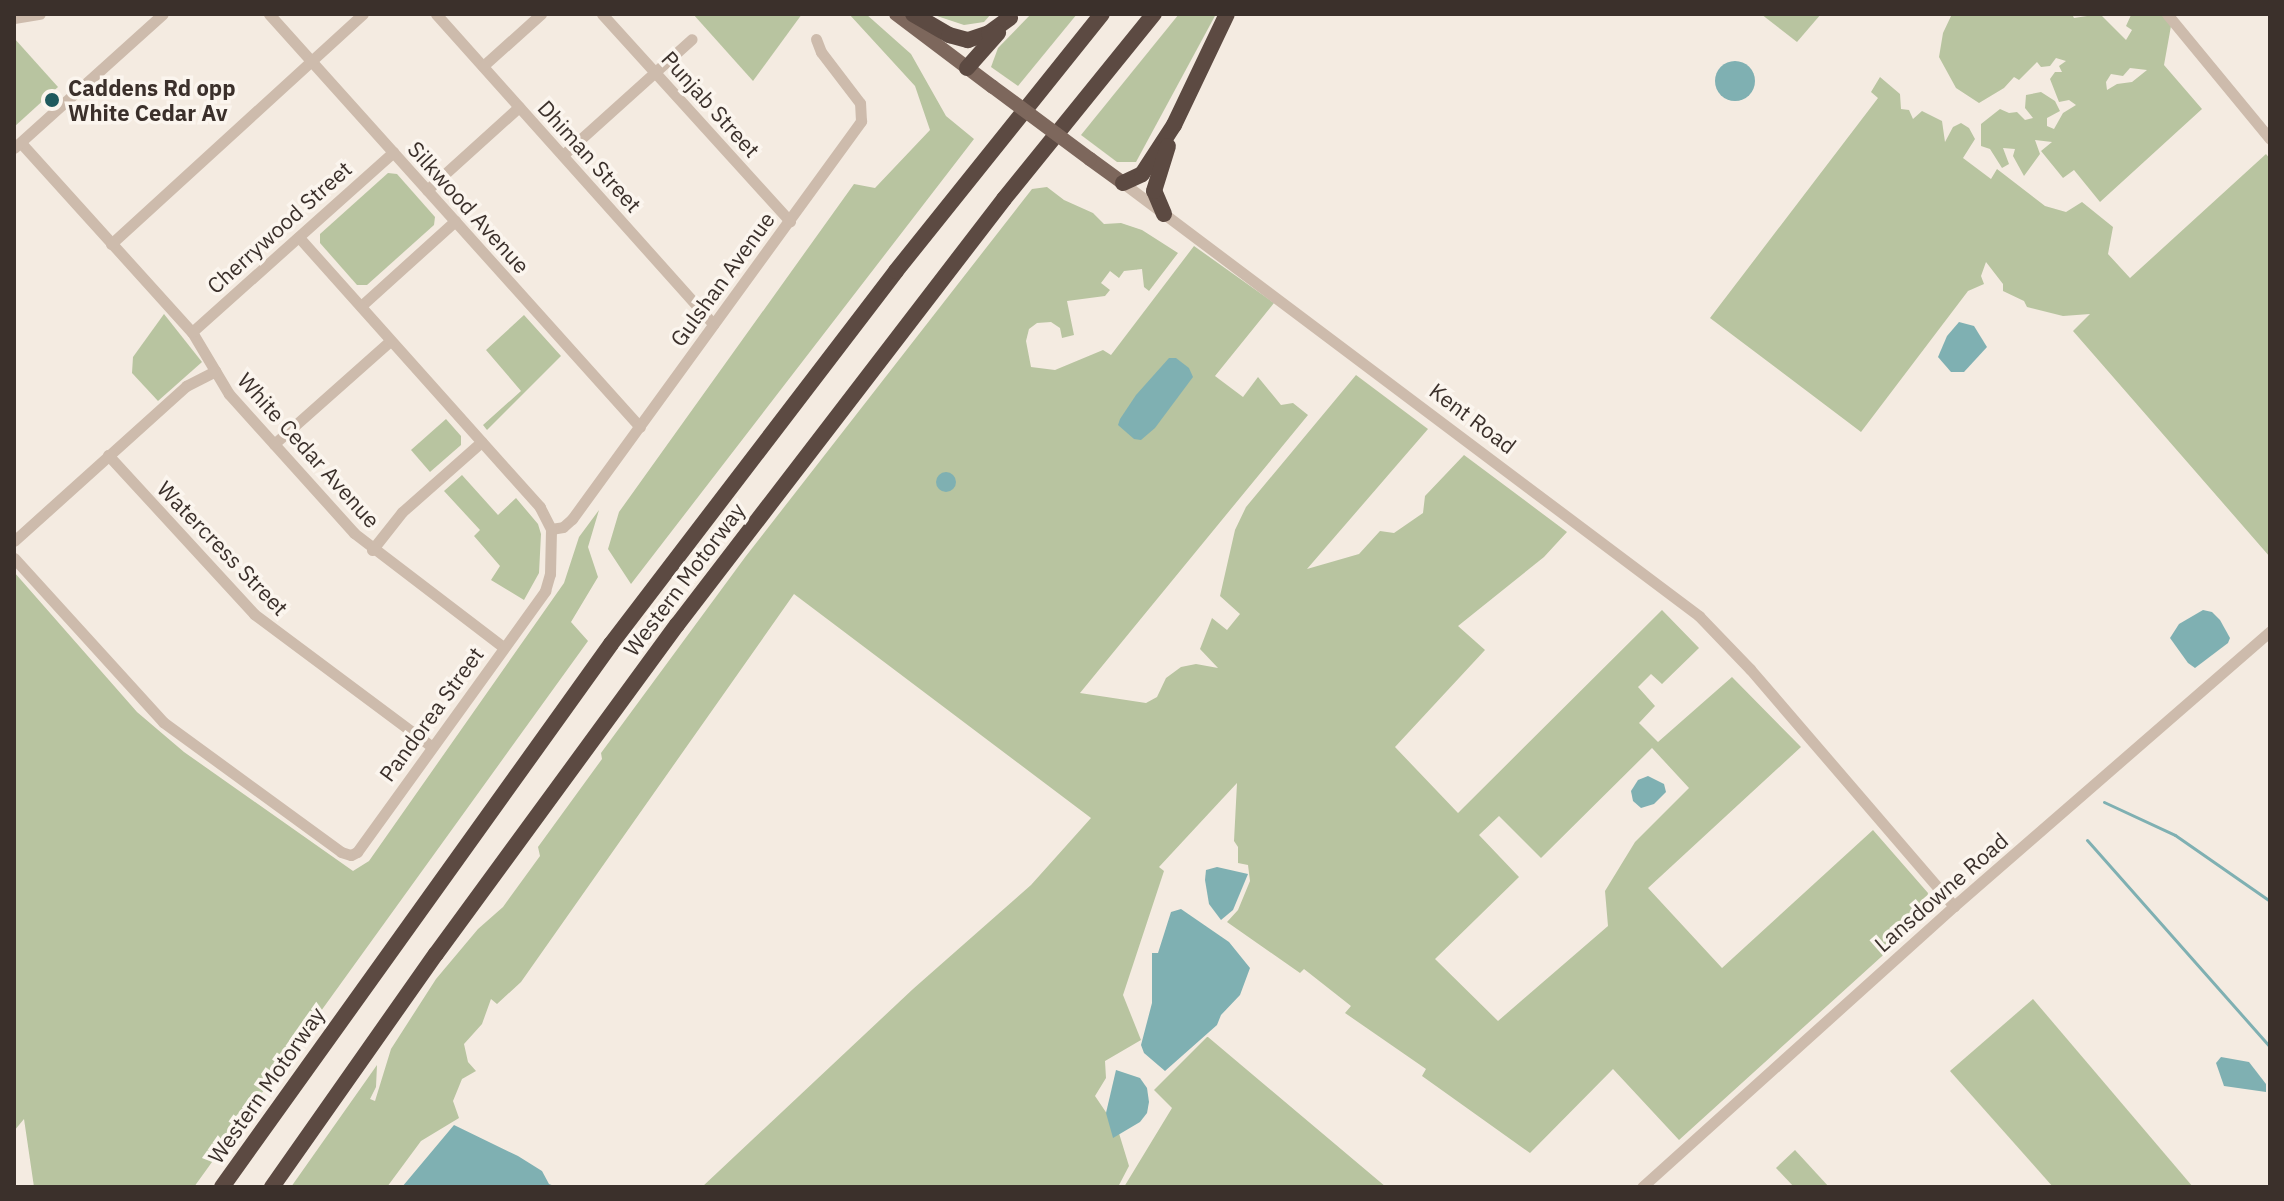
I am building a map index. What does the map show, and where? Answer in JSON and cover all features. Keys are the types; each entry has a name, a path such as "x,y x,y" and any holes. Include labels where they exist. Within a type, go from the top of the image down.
{"highway":[{"name":"Western Motorway","path":"222,1187 611,644 896,271 1102,14"},
{"name":"Western Motorway","path":"272,1187 436,954 659,649 995,211 1154,14"},
{"path":"1123,183 1142,174 1174,125 1227,14"},
{"path":"905,16 968,40 989,33 1012,16"},
{"path":"967,68 1012,16"},
{"path":"1164,214 1154,191 1174,125"}],"main road":[{"name":"Kent Road","path":"905,16 967,68 1123,183"}],"street":[{"path":"14,18 40,14"},
{"path":"17,146 163,14"},
{"name":"Silkwood Avenue","path":"269,14 640,427"},
{"path":"111,244 363,14"},
{"name":"Dhiman Street","path":"436,14 713,324"},
{"path":"483,66 541,14"},
{"name":"Punjab Street","path":"602,14 790,221"},
{"path":"2167,14 2268,133"},
{"path":"563,155 692,39"},
{"name":"Gulshan Avenue","path":"551,529 563,527 572,519 790,221 863,115 860,103 821,52 816,39"},
{"path":"427,190 519,107"},
{"name":"White Cedar Avenue","path":"17,146 192,332 229,394 372,550 503,647"},
{"name":"Cherrywood Street","path":"192,332 393,152"},
{"name":"Kent Road","path":"1123,183 1699,616 1750,669 1954,906"},
{"path":"361,306 455,221"},
{"path":"299,237 544,512 551,529"},
{"path":"274,444 390,341"},
{"path":"14,541 186,386 215,371"},
{"path":"372,550 402,512 481,442"},
{"name":"Watercress Street","path":"108,455 254,614 431,746"},
{"name":"Pandorea Street","path":"14,558 163,722 344,854 357,852 547,586 551,529"},
{"name":"Lansdowne Road","path":"1642,1187 1954,906 2270,631"}],"green space":[{"path":"693,14 802,14 753,81"},
{"path":"849,14 866,14 911,54 946,116 974,139 631,584 608,549 619,512 854,184 875,188 930,130 915,86"},
{"path":"931,14 991,14 984,22 964,25"},
{"path":"1031,14 1077,14 1018,86 991,67 998,48"},
{"path":"1179,14 1216,14 1136,162 1117,162 1081,135"},
{"path":"1761,14 1821,14 1797,42"},
{"path":"1952,14 2072,14 2074,18 2100,14 2126,40 2132,30 2126,26 2131,15 2115,14 2161,14 2171,26 2164,65 2202,109 2100,202 2074,170 2063,178 2041,151 2052,142 2035,140 2040,154 2024,176 2013,156 2015,149 2003,148 2009,164 2002,168 1990,149 1981,146 1981,124 2000,109 2017,112 2025,120 2033,118 2025,108 2026,95 2041,92 2055,101 2060,111 2047,118 2047,126 2054,129 2063,113 2076,105 2069,100 2059,102 2050,79 2055,72 2062,72 2059,66 2066,61 2056,58 2050,66 2041,67 2037,62 2019,80 2014,77 2004,88 1979,103 1956,88 1939,57 1943,33","holes":["2130,68 2147,70 2132,82 2117,84 2107,90 2106,82 2111,74 2123,76"]},
{"path":"14,38 58,87 14,127"},
{"path":"1880,77 1900,94 1901,109 1909,110 1913,119 1922,111 1942,121 1945,142 1953,127 1961,123 1969,128 1975,139 1963,158 1991,179 1997,169 2045,206 2066,212 2082,202 2113,227 2108,254 2130,278 2266,154 2270,159 2270,557 2073,331 2090,314 2063,316 2027,307 2024,301 2003,291 2003,284 1986,262 1981,276 1984,284 1968,291 1861,432 1710,318 1878,98 1871,92"},
{"path":"388,173 397,174 435,217 434,225 367,285 357,285 320,243 320,234"},
{"path":"1047,187 1064,200 1093,213 1104,224 1121,223 1142,230 1178,253 1149,291 1144,287 1142,269 1124,271 1119,278 1110,271 1101,283 1110,290 1105,296 1067,301 1074,335 1062,338 1060,328 1051,322 1037,323 1029,329 1026,341 1031,367 1055,370 1103,350 1111,355 1194,246 1274,303 1215,376 1243,397 1258,377 1281,405 1293,403 1308,415 1080,693 1146,703 1157,697 1166,678 1181,667 1196,664 1218,668 1200,649 1212,618 1227,630 1240,614 1220,596 1235,530 1246,507 1356,375 1428,429 1307,569 1359,554 1380,531 1394,533 1423,513 1425,496 1464,455 1567,532 1544,557 1458,626 1485,650 1395,747 1458,813 1662,610 1699,648 1662,684 1651,674 1638,687 1655,706 1639,723 1658,742 1732,677 1801,747 1648,888 1722,968 1873,830 1928,893 1923,919 1679,1140 1613,1069 1530,1153 1422,1076 1426,1069 1345,1013 1351,1006 1304,969 1300,973 1227,922 1238,910 1250,881 1248,865 1238,863 1238,847 1234,841 1237,783 1159,867 1164,871 1123,995 1141,1040 1105,1061 1106,1078 1095,1096 1118,1130 1129,1166 1118,1187 702,1187 913,989 1031,885 1091,818 794,594 521,982 497,1004 491,999 482,1024 464,1044 468,1062 476,1071 462,1079 453,1101 459,1118 421,1141 387,1187 291,1187 377,1065 376,1087 370,1099 375,1101 391,1049 436,979 478,929 503,907 540,856 538,847 602,759 601,753 746,556 1032,189","holes":["1652,748 1689,788 1635,842 1605,891 1608,926 1498,1021 1435,959 1519,877 1479,835 1499,816 1541,858"]},
{"path":"164,314 202,362 158,401 132,373 133,357"},
{"path":"524,315 561,356 487,430 483,425 521,391 486,350"},
{"path":"446,419 461,436 461,445 430,472 411,450"},
{"path":"462,475 498,515 516,498 538,524 541,534 539,573 524,600 491,580 500,566 474,536 480,530 444,491"},
{"path":"599,510 588,547 598,577 571,622 588,641 194,1187 34,1187 24,1119 14,1131 14,572 137,712 184,752 353,871 369,861 564,583 579,537"},
{"path":"2033,999 2193,1187 2053,1187 1950,1071"},
{"path":"1207,1037 1386,1187 1124,1187 1172,1108 1154,1090"},
{"path":"1795,1150 1829,1187 1794,1187 1776,1168"}],"water":[{"path":"1735,61 1749,67 1755,81 1749,95 1735,101 1721,95 1715,81 1721,67"},
{"path":"1959,322 1974,326 1987,347 1964,372 1951,372 1938,357 1947,336"},
{"path":"1169,358 1176,358 1189,368 1193,377 1155,428 1141,440 1134,439 1118,425 1120,419 1136,395"},
{"path":"946,472 953,475 956,482 953,489 946,492 939,489 936,482 939,475"},
{"path":"2203,610 2212,612 2220,620 2230,638 2228,643 2195,668 2170,638 2179,624"},
{"path":"1648,776 1664,784 1666,792 1654,804 1641,808 1633,801 1631,791 1638,780"},
{"path":"1217,867 1248,874 1233,910 1221,920 1209,904 1205,880 1206,870"},
{"path":"1181,909 1229,942 1250,968 1240,995 1221,1015 1217,1025 1165,1071 1144,1053 1141,1045 1152,1003 1152,953 1158,953 1171,912"},
{"path":"2221,1057 2249,1062 2266,1084 2266,1092 2224,1086 2216,1063"},
{"path":"1116,1070 1140,1078 1147,1088 1149,1102 1147,1113 1140,1122 1113,1138 1106,1113"},
{"path":"454,1125 518,1156 542,1171 549,1184 557,1187 402,1187"}],"waterway":[{"path":"2104,802 2175,835 2270,901"},
{"path":"2087,840 2270,1047"}],"place":[{"name":"Caddens Rd opp White Cedar Av","path":"52,100"}]}
